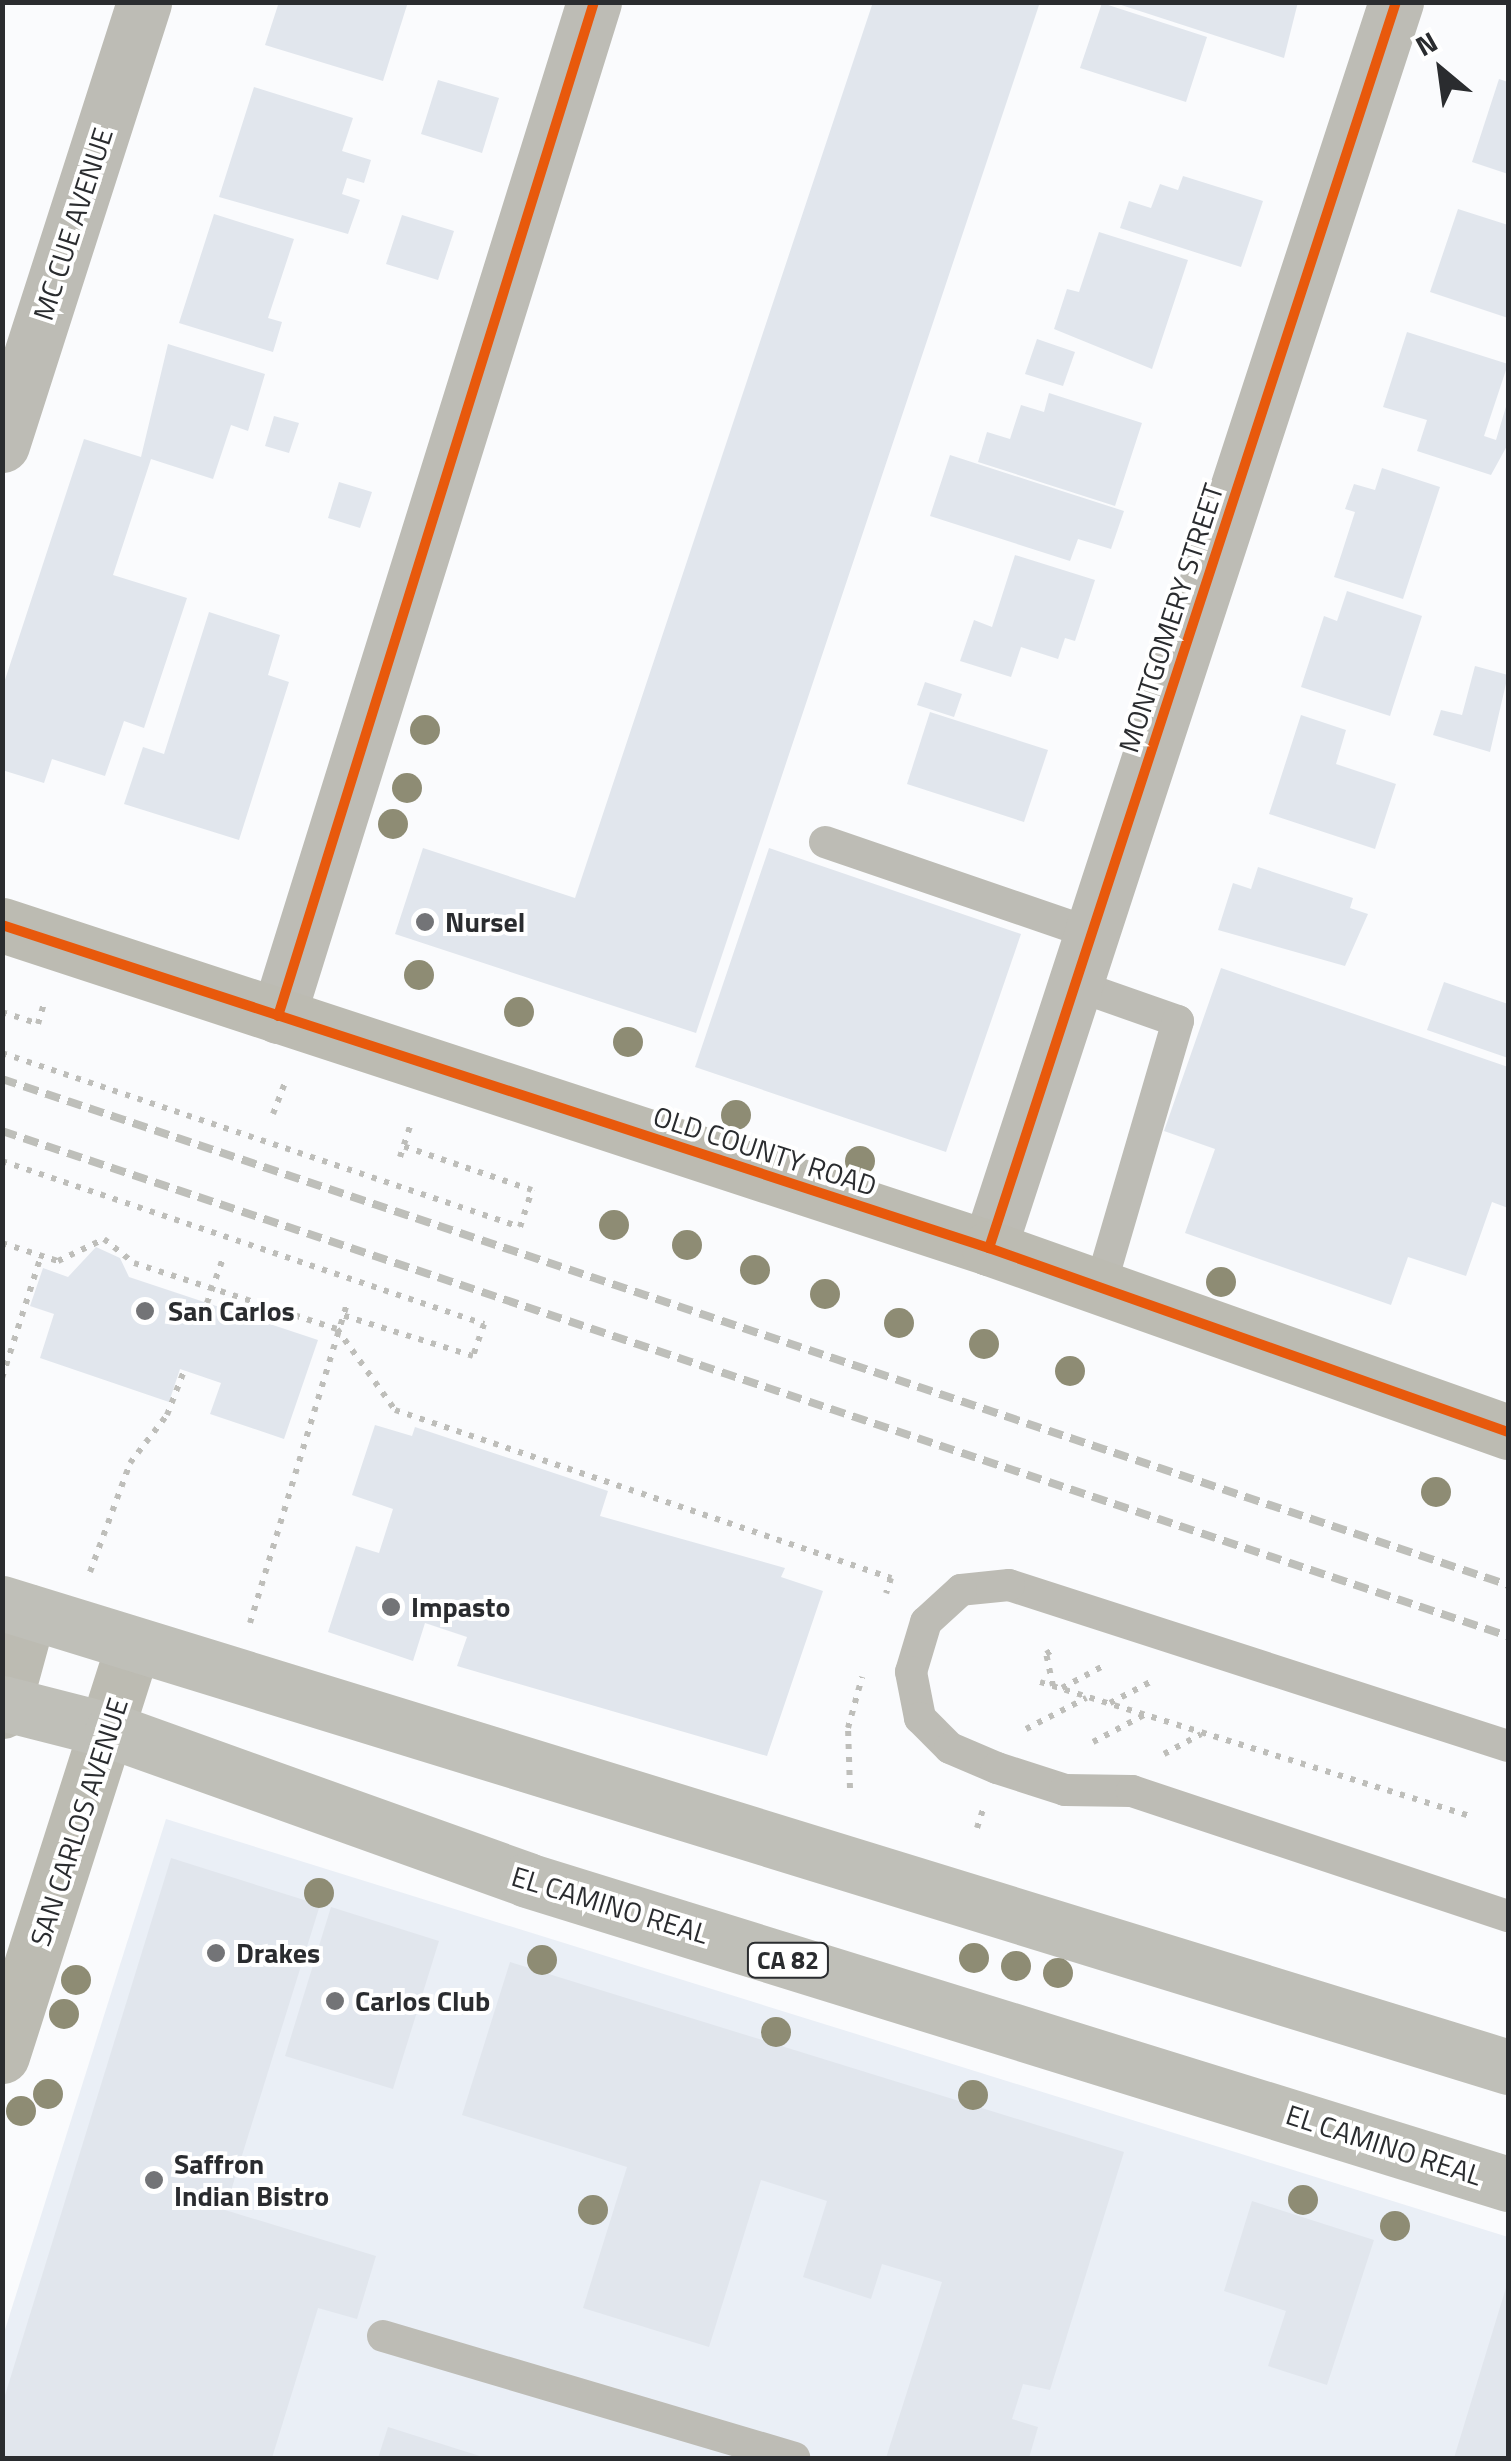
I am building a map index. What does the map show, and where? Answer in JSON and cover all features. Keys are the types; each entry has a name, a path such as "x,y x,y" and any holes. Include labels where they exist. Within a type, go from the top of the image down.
{"main road":[{"name":"OLD COUNTY ROAD","path":"2,925 989,1248 1508,1432"},
{"path":"3,1706 16,1608 1508,2067"},
{"name":"SAN CARLOS AVENUE","path":"2,2056 112,1731 133,1645"},
{"name":"EL CAMINO REAL","path":"3,1706 112,1731 527,1880 1508,2184"}],"street":[{"name":"MC CUE AVENUE","path":"2,445 144,2"},
{"path":"278,1016 594,2"},
{"name":"MONTGOMERY STREET","path":"989,1248 1396,2"}],"lane":[{"path":"825,842 1091,933"},
{"path":"1075,986 1178,1021 1100,1287"},
{"path":"1508,1746 1009,1585 962,1590 926,1622 911,1672 920,1718 950,1748 997,1768 1065,1790 1132,1791 1508,1916"},
{"path":"383,2336 794,2458"}],"path":[{"path":"2,1012 38,1024 44,1003"},
{"path":"2,1053 520,1227 532,1190 404,1146"},
{"path":"273,1114 284,1084"},
{"path":"400,1157 410,1128"},
{"path":"2,1162 484,1324 473,1356 342,1315"},
{"path":"2,1243 58,1261 104,1240 134,1263 337,1329 395,1410 891,1578 880,1616"},
{"path":"2,1378 41,1256"},
{"path":"207,1302 222,1261"},
{"path":"248,1631 347,1303"},
{"path":"87,1581 130,1463 167,1415 184,1371"},
{"path":"1046,1654 1053,1686"},
{"path":"850,1788 848,1728 864,1672"},
{"path":"1040,1682 1468,1816"}],"shaded area":[{"path":"166,1819 1508,2237 1508,2458 3,2458 3,2336"}],"building":[{"path":"279,2 408,2 383,81 265,45"},
{"path":"873,2 1040,2 696,1033 395,934 423,848 575,898"},
{"path":"1115,2 1298,2 1284,58 1115,3"},
{"path":"1102,3 1207,37 1186,102 1080,68"},
{"path":"1499,79 1508,82 1508,174 1472,162"},
{"path":"438,80 499,98 482,153 421,134"},
{"path":"254,87 353,118 342,151 371,160 364,183 347,178 342,194 360,200 348,234 219,197"},
{"path":"1183,176 1263,201 1241,267 1120,228 1129,201 1151,208 1160,184 1178,190"},
{"path":"1458,209 1508,225 1508,318 1430,292"},
{"path":"214,214 294,239 268,318 282,322 273,352 179,323"},
{"path":"402,215 454,231 438,280 386,264"},
{"path":"1099,232 1188,260 1152,369 1054,329 1067,289 1079,292"},
{"path":"1407,332 1508,364 1484,436 1496,440 1508,400 1508,444 1491,475 1417,451 1427,420 1383,407"},
{"path":"1037,339 1075,352 1063,386 1025,374"},
{"path":"168,344 265,374 248,431 231,425 213,479 151,459 113,575 187,598 144,728 124,721 105,776 52,759 44,783 2,770 2,689 84,439 141,457"},
{"path":"1049,393 1142,423 1115,506 978,462 987,432 1010,439 1021,405 1044,412"},
{"path":"274,416 299,423 289,453 265,446"},
{"path":"950,455 1124,511 1111,549 1078,539 1070,561 930,516"},
{"path":"1382,468 1440,487 1403,599 1334,577 1355,512 1345,509 1354,484 1375,490"},
{"path":"339,482 372,492 360,528 328,518"},
{"path":"1015,555 1095,580 1075,641 1065,638 1058,659 1021,647 1011,677 960,661 974,620 992,627"},
{"path":"1347,591 1422,616 1390,716 1301,687 1324,616 1337,621"},
{"path":"209,612 280,635 268,675 289,682 239,840 124,804 143,747 164,754"},
{"path":"1475,666 1508,675 1490,752 1433,735 1441,710 1462,715"},
{"path":"925,682 962,694 954,717 917,705"},
{"path":"930,712 1048,750 1024,822 907,784"},
{"path":"1301,715 1346,730 1336,764 1396,784 1375,849 1269,814"},
{"path":"769,848 1021,934 946,1152 695,1067"},
{"path":"1258,867 1353,898 1350,908 1368,914 1345,966 1218,930 1233,883 1251,889"},
{"path":"1221,968 1508,1067 1508,1208 1492,1202 1466,1276 1408,1257 1391,1305 1185,1233 1215,1149 1164,1131"},
{"path":"1444,982 1508,1004 1508,1058 1427,1030"},
{"path":"96,1247 120,1258 129,1277 318,1340 284,1439 210,1414 221,1383 180,1369 169,1402 40,1358 54,1314 30,1306 43,1268 68,1277"},
{"path":"375,1425 412,1436 415,1427 608,1491 600,1516 785,1568 781,1577 823,1591 767,1756 457,1666 467,1637 425,1623 413,1661 328,1632 356,1546 379,1553 393,1509 352,1495"},
{"path":"171,1858 320,1905 225,2210 376,2256 357,2319 318,2308 272,2458 2,2458 2,2405"},
{"path":"331,1907 439,1941 393,2089 285,2056"},
{"path":"510,1962 1124,2152 1050,2390 1023,2384 1012,2419 1038,2427 1029,2458 886,2458 942,2282 882,2264 871,2299 803,2277 827,2201 761,2180 709,2347 583,2308 627,2167 462,2115"},
{"path":"1252,2201 1374,2240 1327,2385 1268,2366 1286,2311 1224,2291"},
{"path":"1508,2282 1508,2458 1454,2458 1505,2291"},
{"path":"388,2427 486,2458 378,2458"}],"railway":[{"path":"2,1079 1508,1585"},
{"path":"2,1131 1508,1636"}],"cycle path":[{"path":"278,1016 594,2"},
{"path":"989,1248 1396,2"},
{"path":"2,925 989,1248 1508,1432"}],"place":[{"name":"Nursel","path":"425,922"},
{"name":"San Carlos","path":"145,1311"},
{"name":"Impasto","path":"391,1607"},
{"name":"Drakes","path":"216,1953"},
{"name":"Carlos Club","path":"335,2001"},
{"name":"Saffron Indian Bistro","path":"154,2180"}]}
